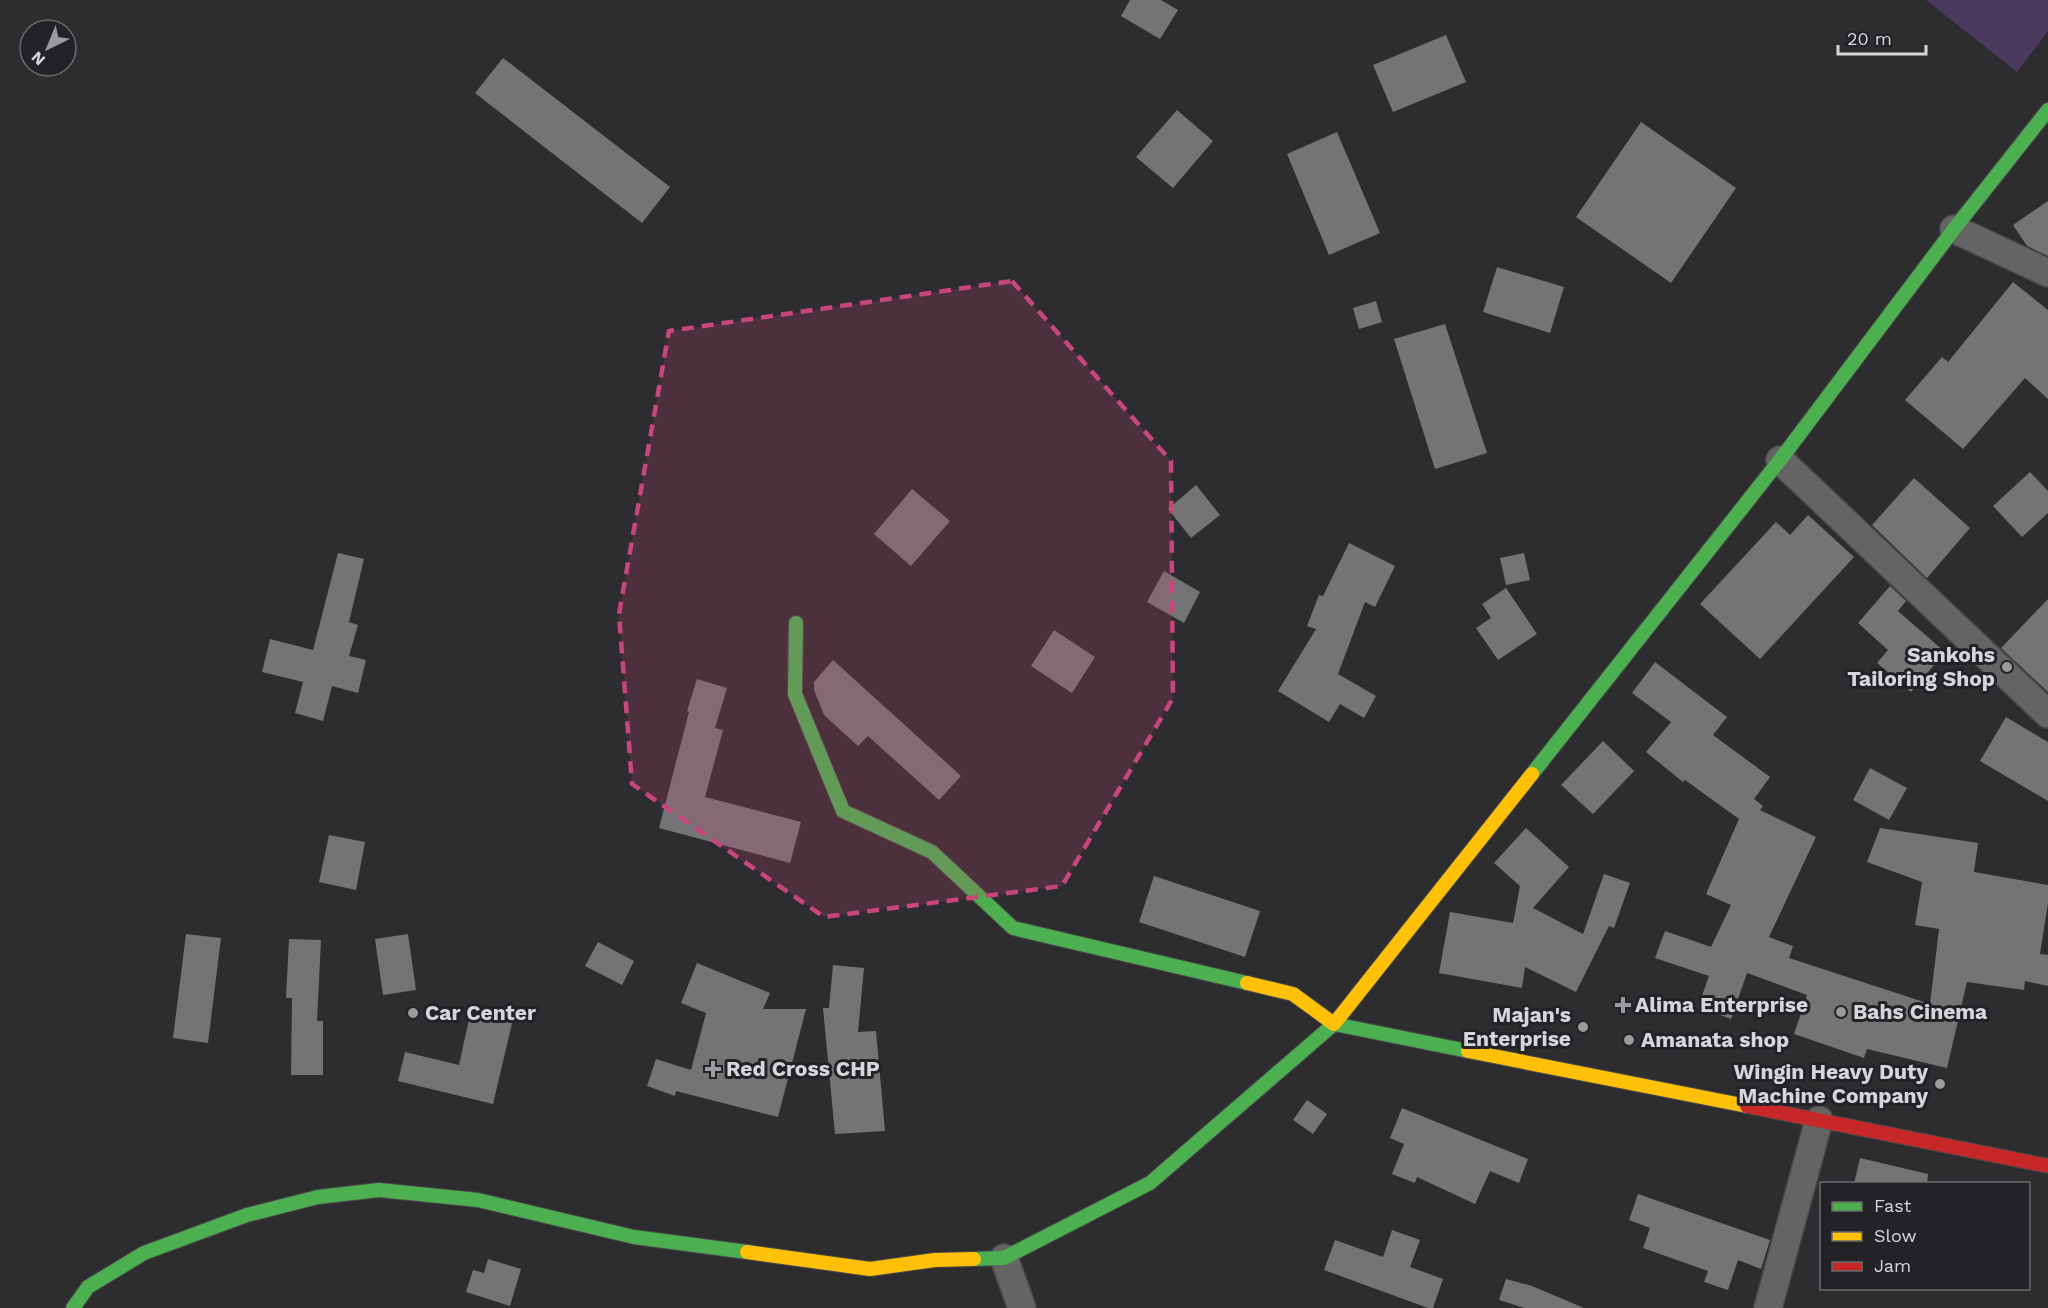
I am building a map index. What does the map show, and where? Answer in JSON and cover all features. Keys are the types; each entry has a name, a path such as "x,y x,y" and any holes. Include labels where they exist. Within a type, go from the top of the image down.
{"main road":[{"path":"74,1308 88,1287 144,1253 247,1215 318,1197 379,1190 478,1200 634,1237 870,1269 935,1260 1004,1258 1150,1183 1334,1024 1780,460 1954,229 2048,110"},
{"path":"796,623 795,694 843,811 932,852 1013,928 1293,994 1334,1024 2048,1166"}],"street":[{"path":"1954,229 2048,273"},
{"path":"1780,460 2048,714"},
{"path":"1768,1308 1819,1120"},
{"path":"1004,1258 1022,1308"}],"highlighted area":[{"path":"1012,281 1171,461 1173,698 1062,886 824,917 632,784 619,614 669,331"}],"shaded area":[{"path":"1926,0 2048,0 2048,31 2017,72"}],"building":[{"path":"1130,0 1161,0 1178,10 1160,39 1121,16"},
{"path":"1446,35 1466,82 1393,112 1373,65"},
{"path":"503,58 670,187 642,223 475,93"},
{"path":"1177,110 1213,141 1173,188 1136,157"},
{"path":"1641,122 1736,188 1671,283 1576,217"},
{"path":"1337,132 1380,233 1329,255 1287,154"},
{"path":"2048,201 2048,256 2027,246 2013,225"},
{"path":"1497,267 1564,287 1550,333 1483,312"},
{"path":"2013,282 2048,310 2048,399 2025,378 1963,449 1905,400 1942,357 1948,362"},
{"path":"1376,301 1382,322 1359,329 1353,308"},
{"path":"1445,324 1487,453 1435,469 1394,339"},
{"path":"2030,472 2048,491 2048,513 2022,537 1993,506"},
{"path":"1914,478 1970,528 1927,578 1872,525"},
{"path":"1196,485 1220,515 1191,538 1168,509"},
{"path":"912,489 950,521 911,566 874,534"},
{"path":"1808,515 1854,557 1760,659 1700,604 1776,522 1790,535"},
{"path":"1349,543 1395,566 1375,607 1365,602 1338,674 1376,696 1364,718 1340,704 1329,722 1278,691 1316,629 1307,626 1319,595 1323,596"},
{"path":"338,553 364,559 349,622 358,625 349,656 366,660 358,693 332,686 323,721 295,713 303,682 262,672 270,639 313,650"},
{"path":"1524,553 1530,580 1506,585 1500,558"},
{"path":"1164,571 1200,592 1184,623 1147,602"},
{"path":"1890,586 1906,601 1898,611 1945,652 1911,692 1877,663 1888,650 1858,623"},
{"path":"1506,588 1537,634 1498,660 1476,628 1491,618 1482,604"},
{"path":"2048,599 2048,692 2001,648"},
{"path":"1054,630 1095,657 1072,693 1031,666"},
{"path":"833,660 961,776 939,800 868,736 858,746 824,715 814,690 814,682"},
{"path":"1655,662 1727,717 1713,735 1770,777 1754,799 1763,806 1760,810 1816,837 1769,937 1793,946 1789,958 1930,1004 1939,929 1915,925 1922,882 1867,862 1880,828 1978,843 1974,872 2048,885 2048,903 2040,954 2048,955 2048,986 2025,981 2024,990 1967,982 1947,1068 1867,1049 1864,1058 1794,1034 1807,995 1747,973 1731,1019 1698,1007 1709,976 1655,958 1665,931 1711,947 1731,905 1706,894 1739,819 1685,780 1683,782 1646,752 1671,722 1632,693"},
{"path":"697,679 727,688 715,728 723,730 705,797 801,822 790,863 659,828"},
{"path":"2006,717 2048,742 2048,801 1980,761"},
{"path":"1603,741 1634,771 1593,814 1561,785"},
{"path":"1870,768 1907,788 1889,820 1853,800"},
{"path":"1526,828 1569,867 1533,908 1583,934 1604,874 1630,883 1614,928 1609,926 1576,992 1525,967 1522,988 1439,973 1450,912 1513,923 1520,886 1494,863"},
{"path":"329,835 365,842 356,890 319,882"},
{"path":"1154,876 1260,911 1245,957 1139,922"},
{"path":"186,934 221,938 208,1043 173,1038"},
{"path":"408,934 416,990 383,995 375,939"},
{"path":"289,939 321,940 317,1021 323,1021 323,1075 291,1075 292,998 286,998"},
{"path":"598,942 634,961 622,985 585,966"},
{"path":"697,963 770,993 763,1009 806,1009 778,1117 676,1091 675,1096 647,1086 656,1059 691,1070 706,1013 681,1003"},
{"path":"833,965 864,968 858,1032 876,1031 885,1131 835,1134 823,1008 829,1008"},
{"path":"471,1010 513,1019 493,1104 398,1081 405,1052 459,1065"},
{"path":"1307,1100 1327,1114 1313,1134 1293,1120"},
{"path":"1402,1108 1528,1159 1519,1183 1490,1171 1475,1204 1417,1177 1415,1183 1392,1174 1404,1144 1390,1138"},
{"path":"1860,1158 1928,1174 1927,1182 1854,1182"},
{"path":"1638,1194 1770,1240 1761,1269 1738,1260 1728,1290 1704,1282 1708,1271 1643,1248 1650,1228 1629,1220"},
{"path":"1392,1230 1420,1240 1410,1267 1443,1279 1433,1308 1324,1270 1335,1240 1383,1257"},
{"path":"488,1259 521,1269 510,1306 466,1292 473,1270 484,1273"},
{"path":"1506,1279 1532,1286 1584,1308 1525,1308 1499,1300"}],"traffic: fast":[{"path":"1532,774 1780,460 1954,229 2048,110"},
{"path":"796,623 795,694 843,811 932,852 1013,928 1247,983"},
{"path":"974,1259 1004,1258 1150,1183 1334,1024 1468,1051"},
{"path":"73,1308 88,1287 144,1253 247,1215 318,1197 379,1190 478,1200 634,1237 747,1252"}],"traffic: slow":[{"path":"1247,983 1293,994 1334,1024 1532,774"},
{"path":"1468,1051 1747,1106"},
{"path":"747,1252 870,1269 935,1260 974,1259"}],"traffic: jam":[{"path":"1747,1106 2048,1166"}],"place":[{"name":"Sankohs Tailoring Shop","path":"2007,667"},
{"name":"Alima Enterprise","path":"1623,1005"},
{"name":"Bahs Cinema","path":"1841,1012"},
{"name":"Car Center","path":"413,1013"},
{"name":"Majan's Enterprise","path":"1583,1027"},
{"name":"Amanata shop","path":"1629,1040"},
{"name":"Red Cross CHP","path":"713,1069"},
{"name":"Wingin Heavy Duty Machine Company","path":"1940,1084"}]}
